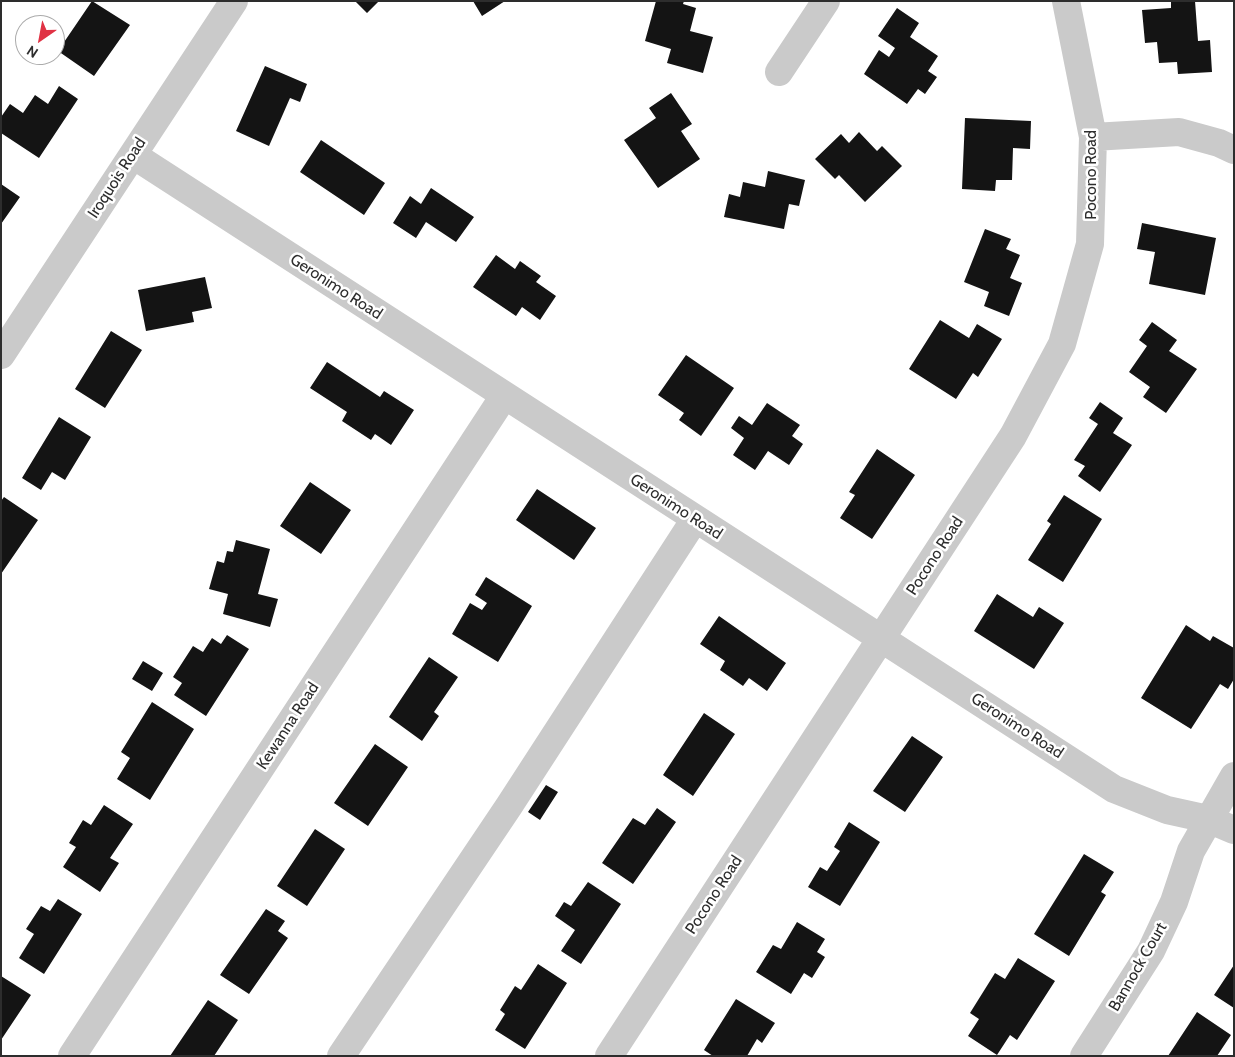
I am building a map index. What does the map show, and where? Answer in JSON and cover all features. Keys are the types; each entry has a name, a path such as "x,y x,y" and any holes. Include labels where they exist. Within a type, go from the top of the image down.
{"street":[{"name":"Iroquois Road","path":"1,355 234,1"},
{"path":"779,72 826,1"},
{"name":"Pocono Road","path":"609,1056 1013,436 1062,344 1090,244 1093,137 1066,1"},
{"path":"1093,137 1180,132 1219,143 1234,150"},
{"name":"Geronimo Road","path":"132,155 1114,789 1167,810 1208,819 1234,830"},
{"name":"Kewanna Road","path":"72,1056 504,396"},
{"path":"341,1056 510,806 695,519"},
{"name":"Bannock Court","path":"1084,1056 1151,951 1174,902 1191,851 1234,776"}],"building":[{"path":"92,1 130,25 94,76 65,56 65,41"},
{"path":"355,1 379,1 367,13"},
{"path":"473,1 505,1 482,16"},
{"path":"656,1 684,1 683,4 696,8 690,31 713,37 703,73 667,63 671,49 645,41"},
{"path":"1171,1 1195,1 1198,41 1210,40 1212,72 1178,74 1177,62 1159,63 1157,42 1145,43 1142,10 1171,8"},
{"path":"897,8 919,23 910,37 938,56 928,71 937,77 925,94 918,89 907,104 864,74 879,50 889,57 895,48 878,36"},
{"path":"265,66 307,84 300,102 290,98 269,146 236,131"},
{"path":"59,86 78,99 39,158 1,133 1,117 10,104 23,113 35,95 48,104"},
{"path":"671,93 692,124 681,131 700,159 658,188 624,140 656,118 649,108"},
{"path":"965,118 1031,121 1030,149 1013,148 1012,180 996,180 995,191 962,189"},
{"path":"859,132 877,151 882,146 902,166 865,202 839,175 835,179 815,159 841,134 849,143"},
{"path":"321,140 385,183 364,215 300,172"},
{"path":"768,171 805,180 799,206 789,204 784,229 724,217 729,194 740,197 743,182 765,187"},
{"path":"1,184 20,197 1,224"},
{"path":"431,188 474,217 456,242 426,222 416,238 393,223 410,196 421,204"},
{"path":"1142,223 1216,238 1205,295 1149,284 1155,252 1137,249"},
{"path":"985,229 1011,239 1006,249 1020,255 1010,278 1022,283 1009,316 984,306 989,292 964,282"},
{"path":"496,255 515,269 520,261 541,276 536,282 556,296 540,320 522,307 516,316 473,287"},
{"path":"205,277 212,308 192,312 194,322 146,331 138,290"},
{"path":"940,320 969,338 977,324 1002,339 978,377 973,373 956,399 909,369"},
{"path":"1152,322 1177,340 1169,351 1197,369 1166,413 1143,397 1150,387 1129,372 1147,346 1139,340"},
{"path":"111,331 142,350 105,408 75,389"},
{"path":"686,355 734,388 701,436 679,420 684,413 658,395"},
{"path":"327,362 380,397 384,391 414,410 391,445 375,434 371,440 342,421 347,412 310,388"},
{"path":"1100,402 1123,418 1113,433 1132,445 1100,492 1078,476 1085,466 1074,460 1098,424 1089,418"},
{"path":"767,403 800,425 792,436 803,444 789,465 768,451 755,470 733,455 744,438 731,428 739,416 752,425"},
{"path":"59,417 91,437 65,480 52,472 41,490 22,478"},
{"path":"877,449 915,475 872,539 840,518 855,495 849,492"},
{"path":"310,482 351,510 321,554 280,526"},
{"path":"537,489 596,528 574,560 516,520"},
{"path":"1064,495 1102,519 1063,582 1028,560 1051,524 1047,521"},
{"path":"4,497 38,520 1,574 1,501"},
{"path":"236,540 270,549 258,594 278,599 270,627 223,614 228,594 209,589 217,561 224,563 227,551 233,552"},
{"path":"486,577 532,606 498,662 452,634 470,603 482,610 487,603 475,595"},
{"path":"997,594 1033,617 1039,607 1064,623 1034,669 974,631"},
{"path":"719,616 786,663 767,691 749,678 743,686 720,670 725,661 700,644"},
{"path":"1186,625 1210,641 1213,636 1234,648 1234,679 1228,689 1220,684 1191,729 1141,698"},
{"path":"227,635 249,649 206,716 174,695 182,683 173,677 193,646 203,652 212,638 221,644"},
{"path":"429,657 458,677 434,712 439,716 422,741 389,717"},
{"path":"143,661 163,673 152,691 132,679"},
{"path":"152,702 194,729 150,800 117,779 130,758 121,752"},
{"path":"704,713 735,734 693,796 663,775"},
{"path":"912,736 943,757 905,812 873,791"},
{"path":"375,744 408,767 368,826 334,803"},
{"path":"546,785 558,792 540,820 528,812"},
{"path":"104,805 133,824 110,858 119,863 100,892 63,867 76,847 69,843 83,820 91,825"},
{"path":"657,808 676,822 633,884 602,863 633,818 645,825"},
{"path":"849,822 880,842 840,906 808,887 820,867 827,871 840,851 834,847"},
{"path":"315,829 345,849 307,906 277,886"},
{"path":"1084,854 1114,872 1101,892 1106,895 1069,956 1034,934"},
{"path":"588,882 621,904 581,964 561,951 575,930 555,916 564,902 571,906"},
{"path":"58,899 82,914 44,974 19,958 34,934 26,929 41,906 50,911"},
{"path":"266,909 285,921 278,931 288,938 249,994 220,975"},
{"path":"797,922 825,939 817,952 825,957 812,978 804,973 791,994 756,972 773,945 781,949"},
{"path":"1018,958 1055,981 1017,1040 1010,1035 997,1055 968,1036 979,1019 970,1013 995,973 1005,979"},
{"path":"538,964 567,983 525,1049 495,1030 505,1014 500,1010 515,986 521,990"},
{"path":"1234,965 1234,1008 1214,995"},
{"path":"1,976 31,995 1,1040"},
{"path":"736,999 775,1023 762,1043 757,1039 747,1056 713,1056 704,1050"},
{"path":"208,1000 238,1020 214,1056 170,1056"},
{"path":"1197,1012 1231,1035 1217,1056 1168,1056"}]}
